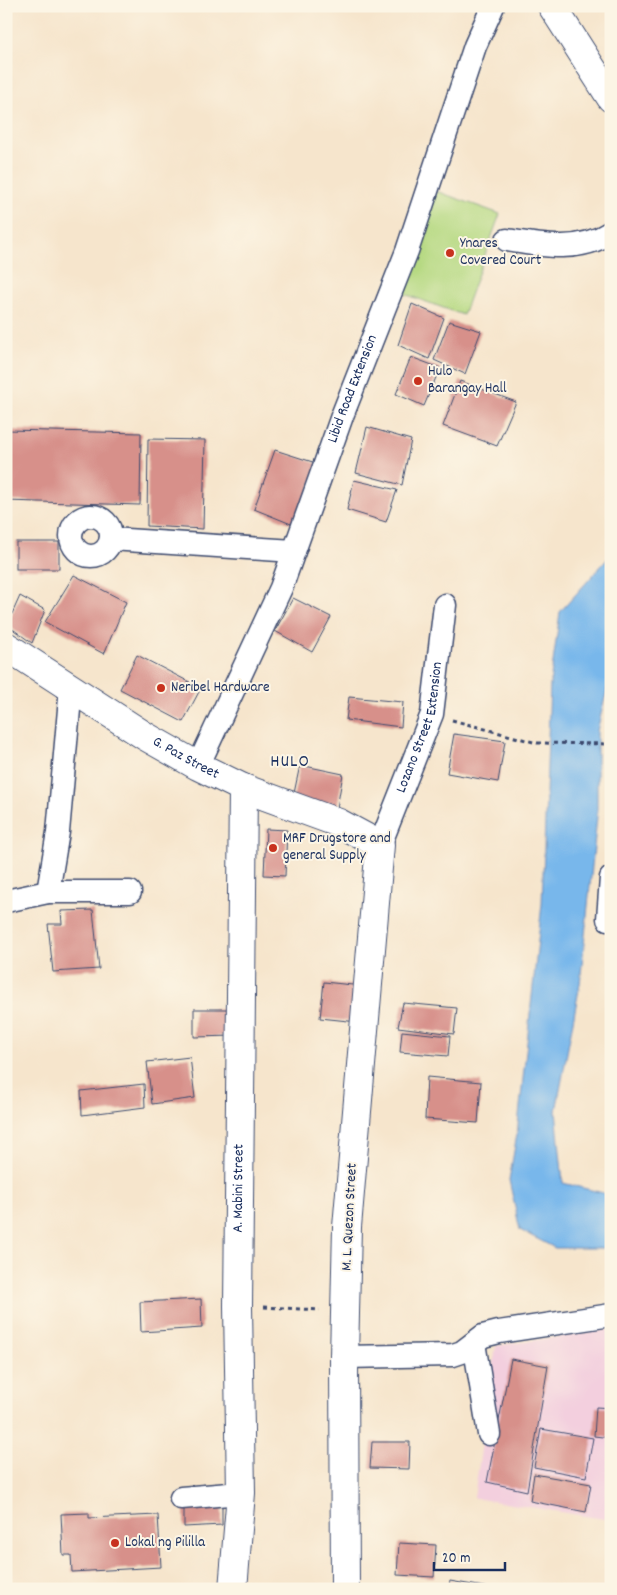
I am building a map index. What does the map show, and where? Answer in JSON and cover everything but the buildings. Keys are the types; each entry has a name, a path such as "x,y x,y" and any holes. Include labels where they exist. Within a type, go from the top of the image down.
{"main road":[{"path":"552,6 611,98"},
{"name":"G. Paz Street","path":"6,646 145,736 198,766 243,788 339,824 380,846"},
{"name":"A. Mabini Street","path":"233,1589 240,1493 238,1306 243,788"},
{"name":"M. L. Quezon Street","path":"345,1589 344,1357 347,1312 348,1227 380,846"}],"street":[{"name":"Libid Road Extension","path":"198,766 281,588 342,416 406,251 475,46 493,6"},
{"path":"508,240 544,246 575,246 598,240 611,232"},
{"path":"111,539 294,551"},
{"name":"Lozano Street Extension","path":"380,846 432,714 445,605"},
{"path":"48,892 58,832 71,687"},
{"path":"608,918 611,878"},
{"path":"6,901 48,892 130,892"},
{"path":"344,1357 446,1356 462,1352 483,1336 499,1332 611,1315"},
{"path":"474,1343 490,1434"},
{"path":"181,1498 240,1493"}],"path":[{"path":"432,714 537,744 611,744"},
{"path":"238,1306 347,1312"}],"shaded area":[{"path":"611,1329 610,1520 474,1498 496,1346"}],"green space":[{"name":"Ynares Covered Court","path":"436,191 500,214 463,315 399,292"}],"water":[{"path":"611,555 611,673 597,731 597,817 580,984 556,1111 563,1183 611,1195 611,1248 555,1248 520,1230 509,1180 517,1134 542,904 550,684 560,612"}],"place":[{"name":"Ynares Covered Court","path":"450,253"},
{"name":"Hulo Barangay Hall","path":"418,381"},
{"name":"Neribel Hardware","path":"161,688"},
{"name":"MRF Drugstore and general Supply","path":"273,848"},
{"name":"Lokal ng Pililla","path":"115,1543"}],"district":[{"name":"HULO","path":"290,762"}]}
